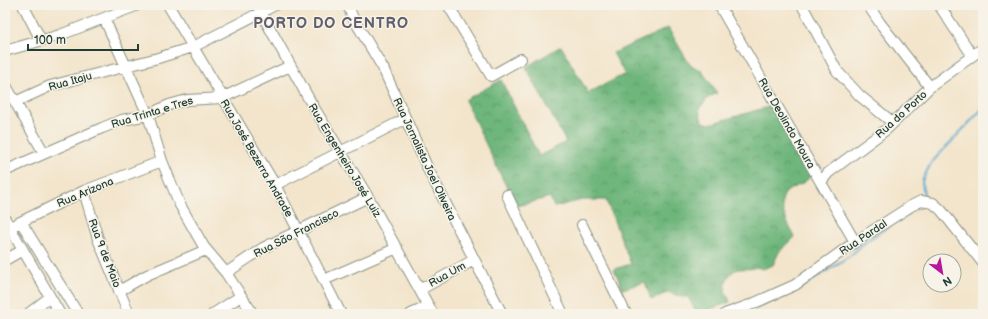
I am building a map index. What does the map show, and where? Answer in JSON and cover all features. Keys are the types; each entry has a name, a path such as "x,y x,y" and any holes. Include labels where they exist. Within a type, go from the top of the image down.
{"street":[{"path":"23,5 41,40"},
{"path":"5,51 41,40 138,5"},
{"name":"Rua José Bezerra Andrade","path":"168,5 275,185 341,314"},
{"name":"Rua Itaju","path":"15,102 50,86 193,47 259,9 275,5"},
{"name":"Rua Jornalista Joel Oliveira","path":"348,5 383,68 428,169 502,314"},
{"path":"448,5 491,76 521,59"},
{"name":"Rua Deolindo Moura","path":"719,5 822,182 854,242"},
{"path":"802,5 837,72 860,96 892,122"},
{"path":"868,5 880,23 930,87"},
{"path":"939,5 972,54"},
{"name":"Rua Engenheiro José Luiz","path":"259,9 339,152 368,197 421,289 431,310"},
{"path":"104,18 148,115 162,161 180,205 206,250 226,273 253,314"},
{"name":"Rua do Porto","path":"822,182 828,173 887,129 892,122 930,87 972,54 983,48"},
{"name":"Rua Trinta e Tres","path":"44,153 81,136 122,120 148,115 169,105 187,100 222,98 290,66"},
{"path":"5,84 44,153 5,171"},
{"path":"275,185 405,119"},
{"name":"Rua Arizona","path":"7,223 21,222 84,191 162,161"},
{"name":"Rua 9 de Maio","path":"84,191 92,222 129,314"},
{"path":"507,195 563,314"},
{"name":"Rua São Francisco","path":"226,273 264,248 368,197"},
{"name":"Rua Pardal","path":"725,314 750,306 794,284 854,242 921,201 933,203 941,210 983,263"},
{"path":"21,222 78,314"},
{"path":"7,223 60,314"},
{"path":"582,225 626,314"},
{"path":"324,280 397,248"},
{"path":"5,260 23,250"},
{"path":"119,291 147,275 206,250"},
{"name":"Rua Um","path":"421,289 474,260"},
{"path":"213,314 241,296"},
{"path":"28,314 50,297"},
{"path":"411,314 431,310"}],"green space":[{"path":"668,28 690,65 701,70 717,93 708,98 699,109 702,122 710,124 771,106 812,175 806,181 784,194 782,206 786,220 795,237 779,252 773,265 763,269 756,267 734,271 729,276 725,287 725,292 730,302 697,314 688,297 681,297 668,292 651,300 645,282 623,289 614,269 631,264 606,200 582,200 554,207 550,197 518,206 504,182 465,100 501,80 539,156 566,142 526,67 561,46 588,93 625,74 613,53"}],"waterway":[{"path":"924,196 922,181 931,163 983,108"},
{"path":"756,308 791,293 807,284 851,255 868,240 908,214"}],"district":[{"name":"PORTO DO CENTRO","path":"331,23"}]}
